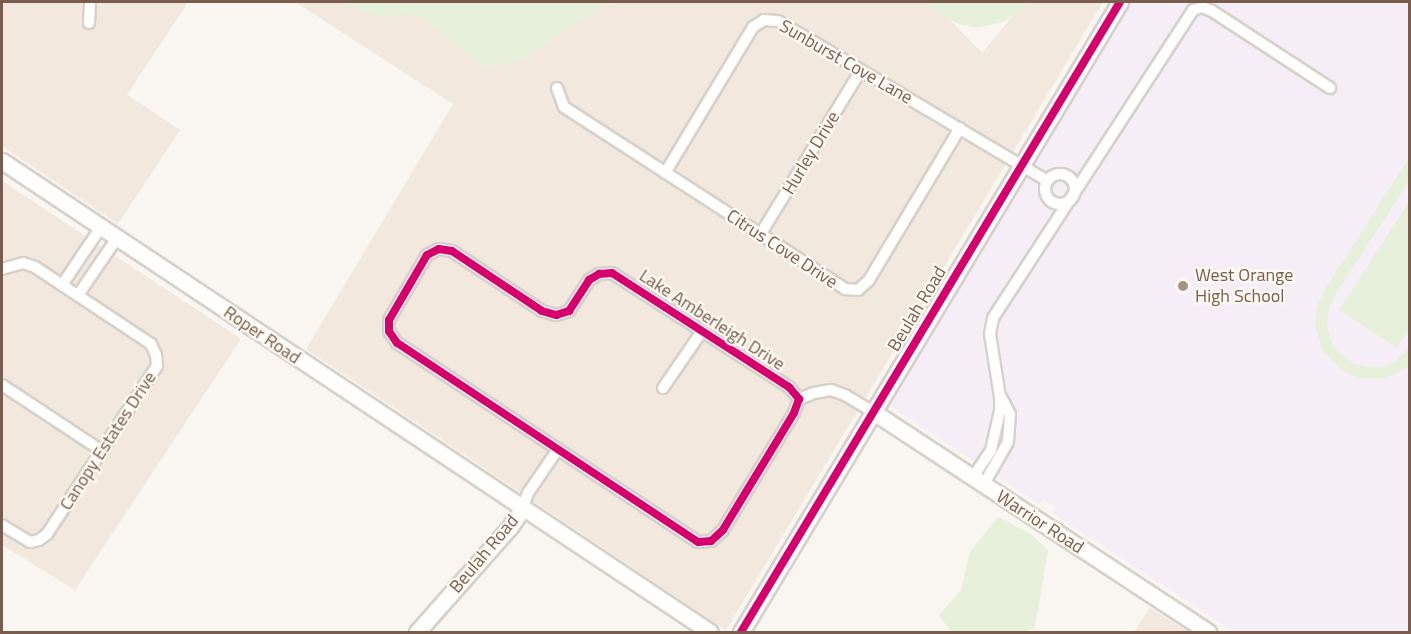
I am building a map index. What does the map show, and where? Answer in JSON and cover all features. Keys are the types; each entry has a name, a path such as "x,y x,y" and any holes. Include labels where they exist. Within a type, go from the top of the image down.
{"street":[{"path":"89,23 90,2"},
{"name":"Beulah Road","path":"741,633 1120,2"},
{"path":"978,481 1008,442 1010,414 1000,397 990,334 993,318 1193,10 1198,7 1212,11 1330,88"},
{"name":"Sunburst Cove Lane","path":"665,173 753,27 764,20 778,21 1047,181"},
{"name":"Hurley Drive","path":"760,235 861,70"},
{"name":"Citrus Cove Drive","path":"557,88 564,107 844,290 858,290 869,280 960,128"},
{"name":"Roper Road","path":"2,161 522,509"},
{"path":"1057,174 1068,176 1075,186 1073,197 1064,204 1052,202 1045,192 1047,181 1057,174"},
{"path":"62,285 101,227"},
{"path":"78,295 117,238"},
{"name":"Lake Amberleigh Drive","path":"439,249 452,251 542,311 556,315 569,311 589,280 599,274 612,273 702,331 789,387 798,399 794,413 723,530 711,541 698,542 397,343 389,332 389,320 428,255 439,249"},
{"name":"Canopy Estates Drive","path":"2,269 23,263 35,267 151,344 156,355 157,366 47,534 39,540 22,539 2,525"},
{"path":"663,388 702,331"},
{"path":"2,385 102,452"},
{"path":"798,399 831,390 845,394 873,411"},
{"name":"Warrior Road","path":"873,411 1208,633"},
{"path":"522,509 528,493 558,449"},
{"name":"Beulah Road","path":"417,633 510,527 522,509 710,633"}],"shaded area":[{"path":"2,2 188,2 127,95 180,130 118,224 2,146"},
{"path":"295,2 933,2 982,53 1024,2 1103,2 726,630 306,349 453,104"},
{"name":"West Orange High School","path":"1130,2 1409,2 1409,632 1234,632 1052,513 1055,507 1043,499 1039,504 894,409 890,400 1021,177"},
{"path":"2,181 241,339 75,590 2,545"},
{"path":"1150,608 1188,632 1134,632"}],"green space":[{"path":"339,2 621,2 600,7 525,59 486,69 423,18 407,14 383,18"},
{"path":"925,2 1030,2 1006,21 978,28 959,24 942,16"},
{"path":"1409,158 1409,181 1334,297 1327,324 1330,338 1337,351 1355,364 1383,367 1396,361 1409,349 1409,367 1385,378 1358,378 1342,370 1323,351 1315,325 1317,307 1324,290"},
{"path":"1409,202 1409,328 1397,348 1339,310"},
{"path":"998,517 1031,534 1048,550 1035,627 1027,632 951,632 939,615 961,590 970,552"}],"cycle path":[{"path":"741,632 1120,2"},
{"path":"439,249 452,251 542,311 556,315 569,311 589,280 599,274 612,273 789,387 799,399 794,413 723,530 711,541 698,542 397,343 389,331 389,320 427,255 439,249"}],"place":[{"name":"West Orange High School","path":"1183,286"}]}
